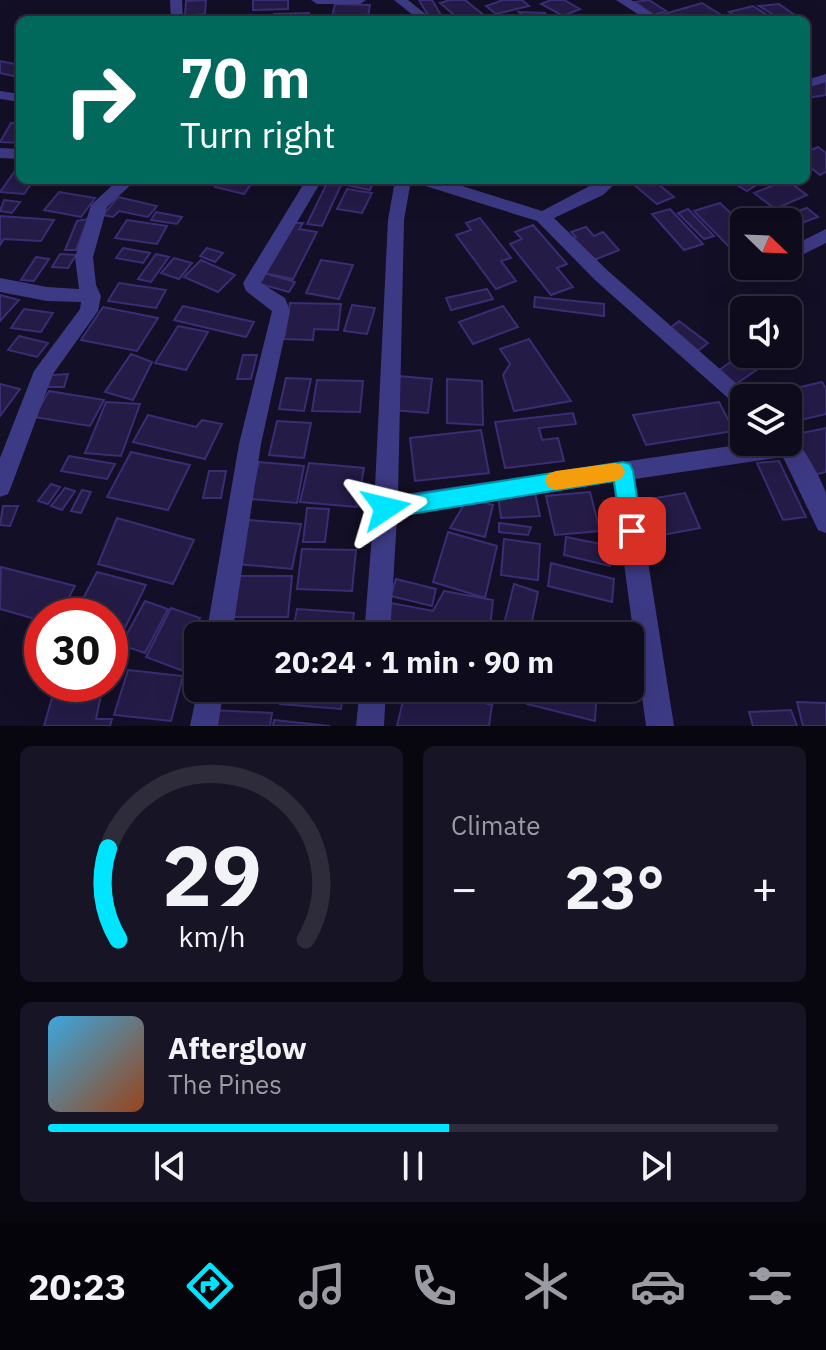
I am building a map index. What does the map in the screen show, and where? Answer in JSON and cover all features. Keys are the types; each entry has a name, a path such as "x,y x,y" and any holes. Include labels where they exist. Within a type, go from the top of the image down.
{"street":[{"path":"325,4 360,0"},
{"path":"400,0 422,16"},
{"path":"622,0 649,16"},
{"path":"0,487 44,371 75,334 89,311 92,296 87,285 84,257 94,219 99,205 123,184"},
{"path":"221,622 250,444 281,311 278,303 252,283 312,184"},
{"path":"378,622 386,508 396,220 402,184"},
{"path":"438,184 543,217 601,275 730,388"},
{"path":"543,217 606,184"},
{"path":"802,248 826,235"},
{"path":"0,285 47,294 92,296"},
{"path":"386,508 730,454"},
{"path":"793,456 826,522"},
{"path":"623,471 660,726"},
{"path":"204,726 208,702"},
{"path":"370,726 372,702"}],"building":[{"path":"206,0 205,14 185,16 186,1"},
{"path":"253,0 288,0 288,9 253,10"},
{"path":"419,0 432,0 441,15 428,16"},
{"path":"465,0 485,16 455,16 440,3"},
{"path":"503,0 522,0 529,6 496,14 486,6"},
{"path":"564,0 580,9 563,16 541,4"},
{"path":"649,0 666,11 654,15 635,2"},
{"path":"702,3 723,16 662,16"},
{"path":"335,4 370,5 368,16 332,16"},
{"path":"779,4 796,16 775,16 759,6"},
{"path":"753,6 769,16 734,16 729,12"},
{"path":"519,12 545,13 545,16 524,16"},
{"path":"309,13 309,16 274,16"},
{"path":"0,61 16,64 13,76 0,73"},
{"path":"826,81 826,95 810,97 810,86"},
{"path":"11,123 16,123 16,143 0,142"},
{"path":"818,147 826,153 826,172 820,175 810,167 810,150"},
{"path":"16,169 16,184 31,184 24,194 0,192"},
{"path":"217,184 251,184 244,194 215,187"},
{"path":"327,184 342,184 322,226 307,224"},
{"path":"347,184 373,184 370,190"},
{"path":"633,184 658,184 674,197 657,204"},
{"path":"735,184 758,184 747,191"},
{"path":"777,184 792,184 807,195 777,208 754,193"},
{"path":"347,189 372,193 362,213 337,209"},
{"path":"59,192 95,198 81,217 44,210"},
{"path":"118,197 157,206 148,217 119,211 113,217 103,215"},
{"path":"4,200 20,202 12,213 0,211"},
{"path":"720,203 730,213 730,248 694,211"},
{"path":"807,208 818,217 802,223 802,210"},
{"path":"670,209 703,244 684,250 652,214"},
{"path":"688,209 714,236 704,239 678,213"},
{"path":"156,212 182,217 177,224 151,220"},
{"path":"0,216 54,220 41,241 4,239 0,245"},
{"path":"480,218 511,258 501,261 516,281 496,289 456,235 471,230 466,223"},
{"path":"88,219 76,250 65,250 77,221"},
{"path":"127,220 167,226 157,244 115,238"},
{"path":"292,223 303,223 299,229 317,232 293,279 264,273"},
{"path":"533,225 567,264 557,268 573,287 551,295 510,244 522,239 515,232"},
{"path":"586,227 594,236 603,232 619,250 589,262 569,239 576,237 571,232"},
{"path":"123,248 150,253 143,263 116,258"},
{"path":"207,248 223,253 215,262 200,256"},
{"path":"60,254 76,255 68,268 52,267"},
{"path":"156,254 169,257 151,282 138,279"},
{"path":"36,257 49,259 34,281 21,280"},
{"path":"174,258 192,263 179,279 161,273"},
{"path":"201,260 235,275 218,292 184,277"},
{"path":"321,260 353,265 339,299 306,293"},
{"path":"260,272 295,282 289,292 253,282"},
{"path":"119,283 166,290 156,308 108,301"},
{"path":"487,289 493,299 451,310 446,298"},
{"path":"0,295 19,300 0,321"},
{"path":"535,297 604,304 604,316 534,307"},
{"path":"290,303 341,304 338,330 314,329 313,340 284,339"},
{"path":"352,305 375,308 367,334 344,331"},
{"path":"183,306 254,322 246,337 174,320"},
{"path":"503,306 518,327 473,344 459,322"},
{"path":"103,307 158,318 137,351 81,340"},
{"path":"24,309 53,313 41,332 11,328"},
{"path":"679,321 708,343 694,354 665,332"},
{"path":"178,326 208,332 186,370 155,363"},
{"path":"19,336 48,343 37,357 8,350"},
{"path":"529,339 571,401 514,411 503,375 510,364 500,349"},
{"path":"131,354 152,362 133,400 105,392"},
{"path":"243,355 257,355 251,379 237,379"},
{"path":"730,362 730,368 758,369 736,384 731,384 716,372"},
{"path":"68,374 64,387 47,387 52,375"},
{"path":"398,376 432,379 428,413 393,410"},
{"path":"286,378 311,379 304,411 279,409"},
{"path":"447,379 482,381 483,425 447,423"},
{"path":"317,380 363,381 360,412 312,411"},
{"path":"822,382 826,388 826,414 802,420 802,387"},
{"path":"0,384 20,389 0,416"},
{"path":"49,391 104,400 90,426 34,417"},
{"path":"106,402 140,404 121,456 85,453"},
{"path":"719,402 730,423 730,432 646,445 633,415"},
{"path":"573,413 576,424 539,428 542,440 558,438 564,461 505,468 495,422"},
{"path":"148,415 196,427 202,420 222,424 205,459 133,442"},
{"path":"277,421 311,423 304,458 269,455"},
{"path":"826,428 826,472 813,475 801,456 802,433"},
{"path":"481,430 489,473 415,481 410,438"},
{"path":"131,452 190,465 168,510 107,497"},
{"path":"69,456 115,464 107,479 61,471"},
{"path":"779,461 806,517 783,520 757,463"},
{"path":"259,462 304,466 297,503 250,499"},
{"path":"309,463 364,468 357,507 300,502"},
{"path":"209,471 226,471 221,498 203,498"},
{"path":"51,484 60,487 48,504 38,501"},
{"path":"65,488 75,491 62,510 51,506"},
{"path":"82,490 91,492 81,513 71,511"},
{"path":"590,492 600,531 555,535 546,496"},
{"path":"535,493 540,516 501,518 498,495"},
{"path":"685,493 700,528 651,537 638,501"},
{"path":"468,498 493,505 485,537 450,528"},
{"path":"3,506 18,506 10,526 0,525"},
{"path":"307,508 329,509 325,542 303,542"},
{"path":"117,518 194,540 173,584 98,564"},
{"path":"249,520 301,524 292,569 238,564"},
{"path":"499,523 531,527 528,535 499,532"},
{"path":"448,532 497,546 485,598 433,582"},
{"path":"566,537 611,546 610,566 564,555"},
{"path":"504,539 540,544 538,580 501,575"},
{"path":"302,549 356,550 352,591 297,589"},
{"path":"551,563 614,579 612,602 548,586"},
{"path":"1,567 75,586 69,598 24,598 24,616 0,609"},
{"path":"97,572 146,585 128,622 128,598 83,598"},
{"path":"240,576 292,576 288,617 233,617"},
{"path":"396,579 436,589 432,606 391,596"},
{"path":"514,584 538,592 532,622 504,622"},
{"path":"444,591 493,600 491,622 381,622 385,602 433,611"},
{"path":"145,601 168,609 145,653 128,647 128,632"},
{"path":"171,608 200,618 198,622 184,622 184,671 146,657"},
{"path":"297,609 354,613 353,622 295,622"},
{"path":"128,670 183,676 171,721 114,715 118,702 128,702"},
{"path":"51,702 100,702 96,719 112,719 110,726 44,726"},
{"path":"280,702 342,702 341,709"},
{"path":"403,702 481,702 492,705 489,726 397,726"},
{"path":"596,702 595,721 527,704"},
{"path":"797,702 826,703 826,726 803,726"},
{"path":"213,710 272,713 270,726 210,726"},
{"path":"791,710 797,726 753,726 749,712"},
{"path":"274,720 330,726 273,726"}],"slow traffic":[{"path":"556,480 615,472"}],"route":[{"path":"386,508 623,471 632,531"}]}
